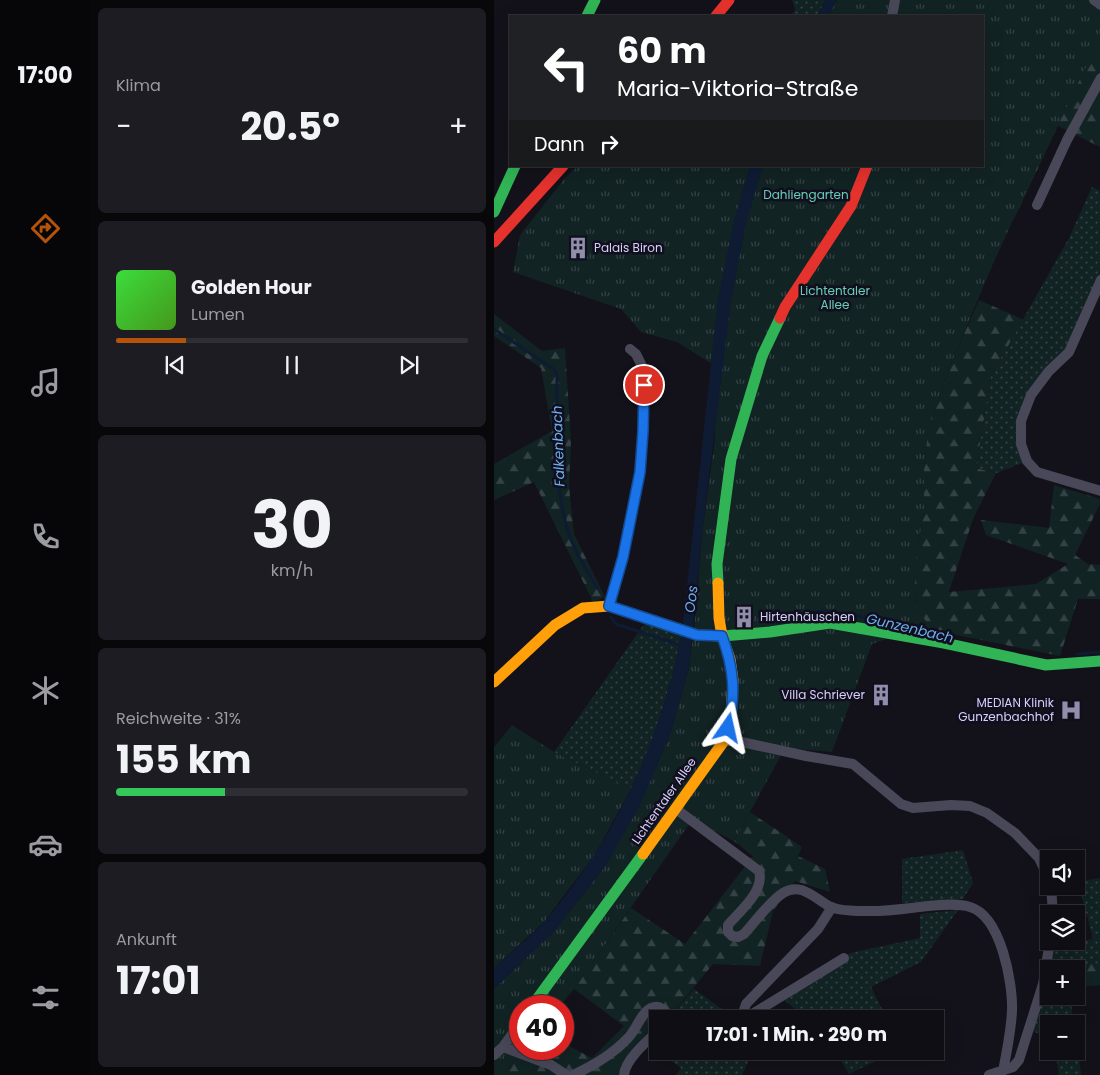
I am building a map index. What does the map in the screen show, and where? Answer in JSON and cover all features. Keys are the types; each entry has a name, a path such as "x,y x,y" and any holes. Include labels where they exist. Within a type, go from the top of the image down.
{"street":[{"path":"588,15 595,0"},
{"path":"717,15 729,0"},
{"path":"892,15 895,0"},
{"path":"1094,0 1100,5"},
{"path":"1037,205 1067,140 1100,78"},
{"path":"494,212 515,167"},
{"path":"494,242 562,167"},
{"name":"Lichtentaler Allee","path":"540,995 724,741 731,716 733,690 730,659 722,636 717,582 721,527 731,459 762,356 785,307 819,258 851,206 867,167"},
{"path":"1100,280 1069,352 1049,371 1031,395 1021,421 1021,444 1027,461 1037,472 1100,491"},
{"path":"609,606 623,557 640,472 644,370 636,354 630,350"},
{"path":"494,682 554,625 583,608 609,606 697,635 722,636 770,632 830,623 944,643 1046,665 1100,661"},
{"path":"724,741 737,741 853,764 901,804 912,808 951,805 970,806 987,812 1015,833 1040,860"},
{"path":"676,809 759,872 761,876 758,887 728,925 728,932 735,937 744,934 777,898 790,890 811,894 832,908 850,911 878,911 959,905 971,907 979,911 991,926 1002,947 1012,997 1010,1031 1011,1071"},
{"path":"832,908 818,929 746,1004 743,1013 749,1016 844,958"},
{"path":"989,1075 1011,1071 1019,1060 1044,984 1049,950"},
{"path":"649,1010 656,1007 663,1010"},
{"path":"573,1075 616,1049 628,1038 649,1010"},
{"path":"494,1055 509,1038"},
{"path":"624,1075 626,1066 649,1039"},
{"path":"503,1046 550,1065 566,1075"}],"green space":[{"path":"792,0 826,0 818,15 791,15 795,10"},
{"name":"Lichtentaler Allee","path":"837,0 1100,0 1100,38 992,266 952,361 927,438 924,470 924,511 914,568 916,607 932,630 898,635 872,644 832,752 785,748 734,841 692,820 569,995 509,995 509,1060 515,1060 502,1075 494,1075 494,989 555,930 606,865 670,735 689,668 702,534 715,439 712,364 677,342 641,332 621,309 513,272 520,235 565,178 577,167 984,167 984,15 829,15"},
{"path":"1101,36 1100,147 1058,126 1013,221 1045,117"},
{"path":"1092,187 1100,191 1100,280 1069,352 1049,371 1021,421 1027,461 997,473 976,468 991,376 1069,238"},
{"path":"979,300 1024,320 991,376 976,468 996,473 973,519 949,592 1036,584 1068,564 986,535 981,520 1049,528 1054,485 1100,499 1100,504 1075,555 1088,564 1100,565 1100,599 1078,599 1060,656 932,630 916,608 914,568 924,511 924,470 927,438 952,361"},
{"path":"494,314 542,351 565,348 571,442 569,486 574,534 605,597 593,602 534,482 494,500 494,464 552,431 541,368 494,336"},
{"path":"647,620 682,631 675,667 653,740 631,789 554,752"},
{"path":"512,725 554,752 631,789 594,856 544,922 494,968 494,747"},
{"path":"750,812 802,847 798,856 825,869 830,892 795,881 773,911 760,966 713,964 675,1010 649,1010 649,1041 618,1075 502,1075 515,1060 574,1060 574,1049 592,1058 624,1026 574,989 631,908 685,944 753,856 734,841"},
{"path":"963,850 973,883 963,899 902,903 902,859"},
{"path":"1099,878 1101,882 1100,963 1085,965 1085,960 1048,960 1050,950 1085,950 1085,940 1093,939 1081,895 1085,895 1085,881"},
{"path":"958,910 921,962 871,987 882,1010 796,1010 783,999 850,953 920,938 920,914"},
{"path":"1100,963 1100,985 1085,986 1085,965"},
{"path":"694,989 723,1010 676,1010"},
{"path":"1040,998 1040,1005 1071,1005 1073,1015 1040,1015 1040,1033 1033,1032"},
{"path":"670,1060 747,1060 748,1062 742,1075 676,1075 681,1068"},
{"path":"840,1060 878,1060 849,1074"},
{"path":"1056,1060 1079,1060 1081,1075 1059,1075"}],"water":[{"path":"826,0 837,0 829,15 818,15"},
{"name":"Oos","path":"750,167 763,167 746,223 731,300 702,534 689,668 670,735 641,803 606,865 555,930 494,989 494,968 545,921 594,856 633,785 649,748 662,710 682,631 718,299 734,221"}],"waterway":[{"name":"Falkenbach","path":"494,329 555,370 557,376 556,438 558,480 565,521 580,559 597,588"},
{"name":"Gunzenbach","path":"778,623 798,614 825,611 855,615 945,636"},
{"name":"Falkenbach","path":"611,617 616,624 683,646"},
{"name":"Gunzenbach","path":"1077,654 1101,652"}],"traffic: fast":[{"path":"588,15 595,0"},
{"path":"494,212 515,167"},
{"path":"718,583 717,564 731,459 762,356 780,318"},
{"path":"723,636 770,632 830,623 944,643 1046,665 1101,661"},
{"path":"540,995 643,854"}],"traffic: slow":[{"path":"643,854 724,741 731,716 733,680 730,659 722,636 719,618 718,583"},
{"path":"494,682 555,625 583,608 609,606 697,635 723,636"}],"traffic: jam":[{"path":"717,15 729,0"},
{"path":"494,242 562,167"},
{"path":"780,318 785,307 851,206 867,167"}],"place":[{"name":"Palais Biron","path":"578,248"},
{"name":"Hirtenhäuschen","path":"744,617"},
{"name":"Villa Schriever","path":"881,695"},
{"name":"MEDIAN Klinik Gunzenbachhof","path":"1071,710"}],"route":[{"path":"644,385 640,472 623,557 609,606 697,635 722,636 730,659 733,680 733,703 728,728"}],"park label":[{"name":"Dahliengarten","path":"806,195"}]}
